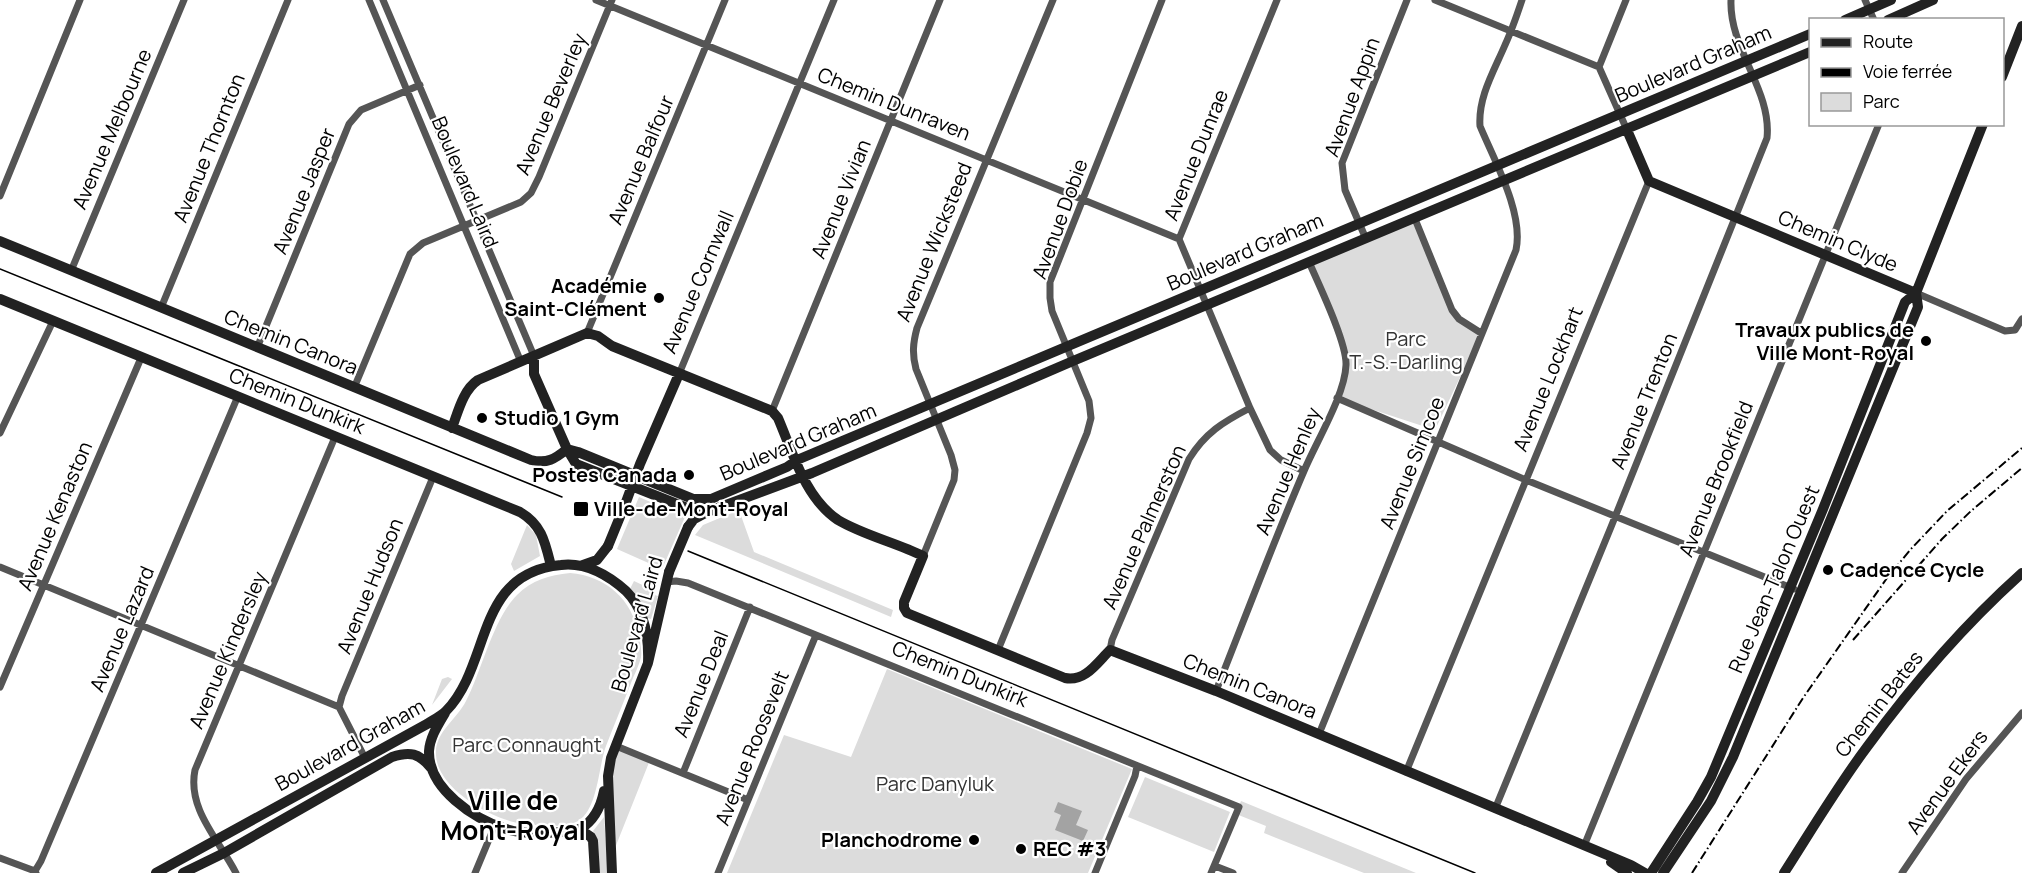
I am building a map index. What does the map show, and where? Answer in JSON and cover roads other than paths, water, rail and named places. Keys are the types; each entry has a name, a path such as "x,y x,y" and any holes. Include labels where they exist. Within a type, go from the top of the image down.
{"street":[{"path":"0,196 80,0"},
{"name":"Avenue Melbourne","path":"71,271 184,0"},
{"name":"Avenue Thornton","path":"161,308 288,0"},
{"name":"Boulevard Laird","path":"369,0 522,362 534,374 567,449"},
{"name":"Boulevard Laird","path":"383,0 534,356 534,374"},
{"name":"Chemin Dunraven","path":"596,0 610,3 891,122 1179,239"},
{"name":"Avenue Balfour","path":"587,333 725,0"},
{"name":"Avenue Cornwall","path":"583,565 597,560 608,546 834,0"},
{"name":"Avenue Vivian","path":"772,411 940,0"},
{"name":"Avenue Wicksteed","path":"998,650 907,613 904,608 904,602 954,480 952,459 916,369 913,343 917,328 1053,0"},
{"name":"Avenue Dobie","path":"998,650 1090,426 1092,410 1052,311 1050,282 1162,0"},
{"name":"Avenue Dunrae","path":"1277,0 1179,239 1270,450 1281,460 1304,471"},
{"name":"Avenue Appin","path":"1366,239 1345,190 1342,163 1407,0"},
{"path":"1436,0 1599,67 1649,181"},
{"name":"Avenue Simcoe","path":"1319,734 1516,250 1518,240 1515,212 1480,126 1479,115 1481,100 1522,0"},
{"path":"1599,67 1626,0"},
{"name":"Avenue Trenton","path":"1495,809 1737,218 1767,138 1767,114 1732,23 1731,0"},
{"path":"1850,18 1891,0"},
{"path":"1892,18 1933,0"},
{"name":"Avenue Beverley","path":"354,388 410,254 423,243 521,202 531,193 610,3"},
{"path":"2016,45 2022,27"},
{"path":"2004,72 2022,33"},
{"name":"Boulevard Graham","path":"693,504 711,499 787,467 796,460 1809,34"},
{"name":"Boulevard Graham","path":"693,504 707,512 803,476 1809,52"},
{"name":"Avenue Jasper","path":"257,348 350,124 361,110 420,85"},
{"name":"Avenue Brookfield","path":"1584,846 1878,126"},
{"name":"Rue Jean-Talon Ouest","path":"1663,873 1711,801 1726,773 1905,302 1916,293 1982,126"},
{"name":"Chemin Clyde","path":"1649,181 2003,330 2013,331 2022,319"},
{"name":"Avenue Lockhart","path":"1407,772 1649,181"},
{"path":"1415,219 1452,310 1459,319 1481,333"},
{"name":"Chemin Canora","path":"0,241 539,462 556,458 567,449"},
{"name":"Avenue Henley","path":"1216,691 1304,471 1337,398 1345,373 1344,351 1309,262"},
{"name":"Chemin Dunkirk","path":"0,299 520,512 539,527 551,566"},
{"path":"0,433 53,321"},
{"path":"452,428 471,385 587,333 598,336 612,346 772,411 778,418 803,476 819,504 839,520 923,556"},
{"name":"Avenue Kenaston","path":"0,687 141,358"},
{"name":"Avenue Lazard","path":"36,872 142,627 238,396"},
{"path":"1337,398 1437,443 1796,590"},
{"name":"Avenue Palmerston","path":"1110,650 1112,640 1189,459 1197,446 1221,423 1250,408"},
{"name":"Avenue Kindersley","path":"236,873 195,801 194,776 335,437"},
{"path":"567,449 576,464 635,481 693,504"},
{"name":"Avenue Hudson","path":"339,707 433,477"},
{"name":"Boulevard Laird","path":"612,873 608,776 616,746 648,663 667,577 687,527 693,504"},
{"path":"687,527 694,519 707,512"},
{"name":"Boulevard Graham","path":"156,873 428,724 446,711 465,680 493,609 511,587 526,576 551,566 583,565 610,578 629,595 637,606 647,634 648,663"},
{"path":"0,567 339,707 365,758"},
{"name":"Chemin Bates","path":"1784,873 1855,763 1931,664 2022,573"},
{"name":"Chemin Dunkirk","path":"667,577 676,581 688,582 1239,807 1213,869"},
{"name":"Rue Jean-Talon Ouest","path":"1651,873 1711,777 1796,590"},
{"name":"Avenue Deal","path":"683,773 750,607"},
{"name":"Avenue Roosevelt","path":"718,873 816,634"},
{"path":"998,650 1071,679 1085,675 1110,650"},
{"name":"Chemin Canora","path":"1110,650 1216,691 1631,865 1645,873"},
{"path":"446,711 430,744 433,771 450,795 495,825 519,832 542,833 579,829 598,811 608,776"},
{"name":"Avenue Ekers","path":"1902,873 1966,779 2022,713"},
{"path":"616,746 748,800"},
{"name":"Boulevard Graham","path":"183,873 224,853 392,757 413,753 423,758 433,771"},
{"path":"1095,873 1137,766"},
{"path":"475,873 495,825"},
{"path":"579,829 591,837 593,842 595,873"},
{"name":"Chemin Canora","path":"1596,851 1627,873"},
{"path":"0,858 36,872"},
{"path":"1213,869 1233,873"}],"tram line":[{"path":"0,269 562,497"},
{"path":"688,551 1475,873"}],"railway":[{"path":"1692,873 1803,698 1887,578 1947,511 2022,448"},
{"path":"1853,640 1942,539 2022,468"}],"place":[{"name":"Académie Saint-Clément","path":"659,298"},
{"name":"Travaux publics de Ville Mont-Royal","path":"1926,341"},
{"name":"Studio 1 Gym","path":"482,418"},
{"name":"Postes Canada","path":"689,475"},
{"name":"Ville-de-Mont-Royal","path":"581,509"},
{"name":"Cadence Cycle","path":"1828,570"},
{"name":"Planchodrome","path":"974,840"},
{"name":"REC #3","path":"1021,849"}],"district":[{"name":"Ville de Mont-Royal","path":"513,816"}],"park label":[{"name":"Parc T.-S.-Darling","path":"1406,350"},
{"name":"Parc Connaught","path":"527,745"},
{"name":"Parc Danyluk","path":"935,784"}]}
